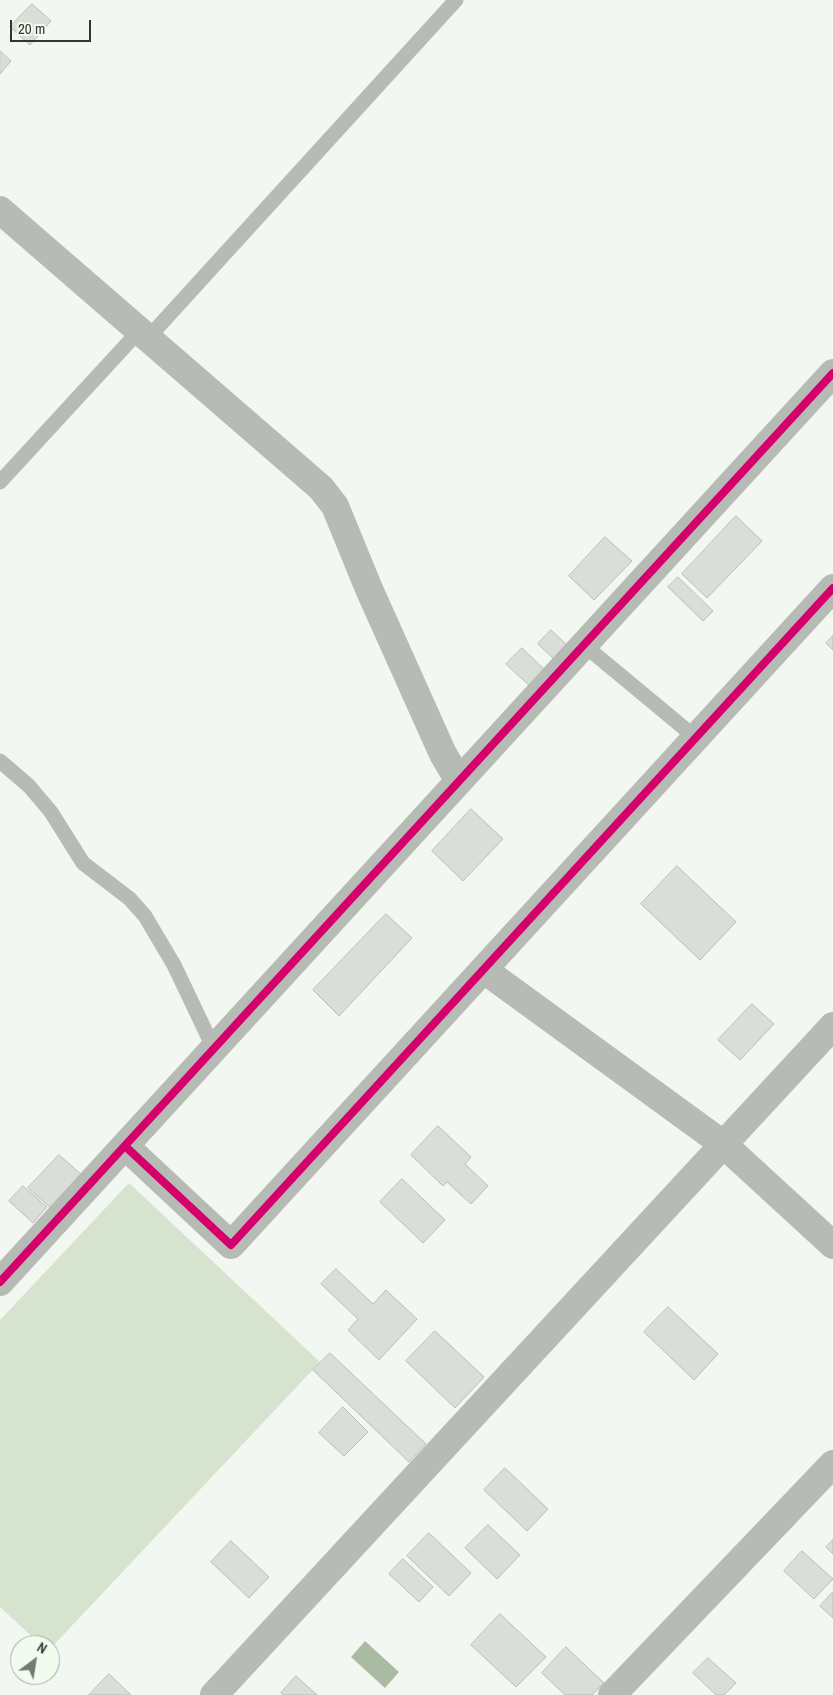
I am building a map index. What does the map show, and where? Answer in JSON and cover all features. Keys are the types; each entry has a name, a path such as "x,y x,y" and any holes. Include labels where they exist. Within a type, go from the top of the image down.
{"street":[{"path":"0,210 321,488 335,506 368,589 443,754 459,781"},
{"path":"0,1282 833,373"},
{"path":"124,1146 232,1245 833,588"},
{"path":"484,970 723,1144 833,1245"},
{"path":"214,1695 833,1026"},
{"path":"612,1695 833,1464"}],"lane":[{"path":"0,482 144,334 456,0"},
{"path":"584,645 696,738"},
{"path":"0,761 29,786 51,812 83,862 130,899 146,916 174,965 214,1048"}],"shaded area":[{"path":"129,1183 320,1362 60,1638 60,1635 30,1635 0,1607 0,1320"},
{"path":"365,1641 399,1672 385,1688 351,1657"}],"building":[{"path":"32,4 51,21 30,45 10,27"},
{"path":"0,51 11,61 0,74"},
{"path":"736,516 762,541 707,598 682,574"},
{"path":"605,537 632,561 594,600 569,576"},
{"path":"678,577 713,611 703,621 668,587"},
{"path":"551,630 569,647 556,661 538,644"},
{"path":"833,636 833,650 826,643"},
{"path":"522,648 548,673 533,689 506,664"},
{"path":"471,809 503,839 463,881 432,851"},
{"path":"677,866 736,922 700,960 641,904"},
{"path":"386,914 412,938 339,1016 313,990"},
{"path":"752,1004 774,1024 740,1060 718,1040"},
{"path":"438,1126 471,1157 465,1164 488,1186 471,1204 447,1182 443,1186 411,1155"},
{"path":"59,1155 82,1175 52,1209 28,1188"},
{"path":"402,1179 445,1220 423,1243 380,1202"},
{"path":"23,1186 47,1207 33,1223 9,1201"},
{"path":"336,1269 373,1304 386,1290 417,1319 379,1360 348,1330 358,1319 321,1284"},
{"path":"668,1307 718,1354 694,1380 644,1332"},
{"path":"435,1331 484,1377 455,1408 406,1361"},
{"path":"330,1353 426,1444 409,1462 313,1370"},
{"path":"343,1407 368,1432 344,1456 319,1433"},
{"path":"505,1468 548,1509 527,1531 484,1490"},
{"path":"488,1525 520,1555 497,1579 465,1548"},
{"path":"429,1533 471,1573 449,1596 407,1556"},
{"path":"833,1540 833,1554 826,1547"},
{"path":"231,1541 269,1577 249,1598 211,1562"},
{"path":"802,1551 833,1579 814,1599 784,1571"},
{"path":"403,1559 433,1587 419,1602 389,1574"},
{"path":"833,1592 833,1618 820,1606"},
{"path":"500,1614 546,1657 516,1687 471,1645"},
{"path":"566,1647 604,1683 592,1695 565,1695 542,1673"},
{"path":"708,1658 736,1683 724,1695 716,1695 693,1673"},
{"path":"109,1674 131,1695 89,1695"},
{"path":"296,1676 317,1695 284,1695 281,1693"}],"cycle path":[{"path":"0,1282 833,373"},
{"path":"125,1146 231,1245 833,588"}]}
